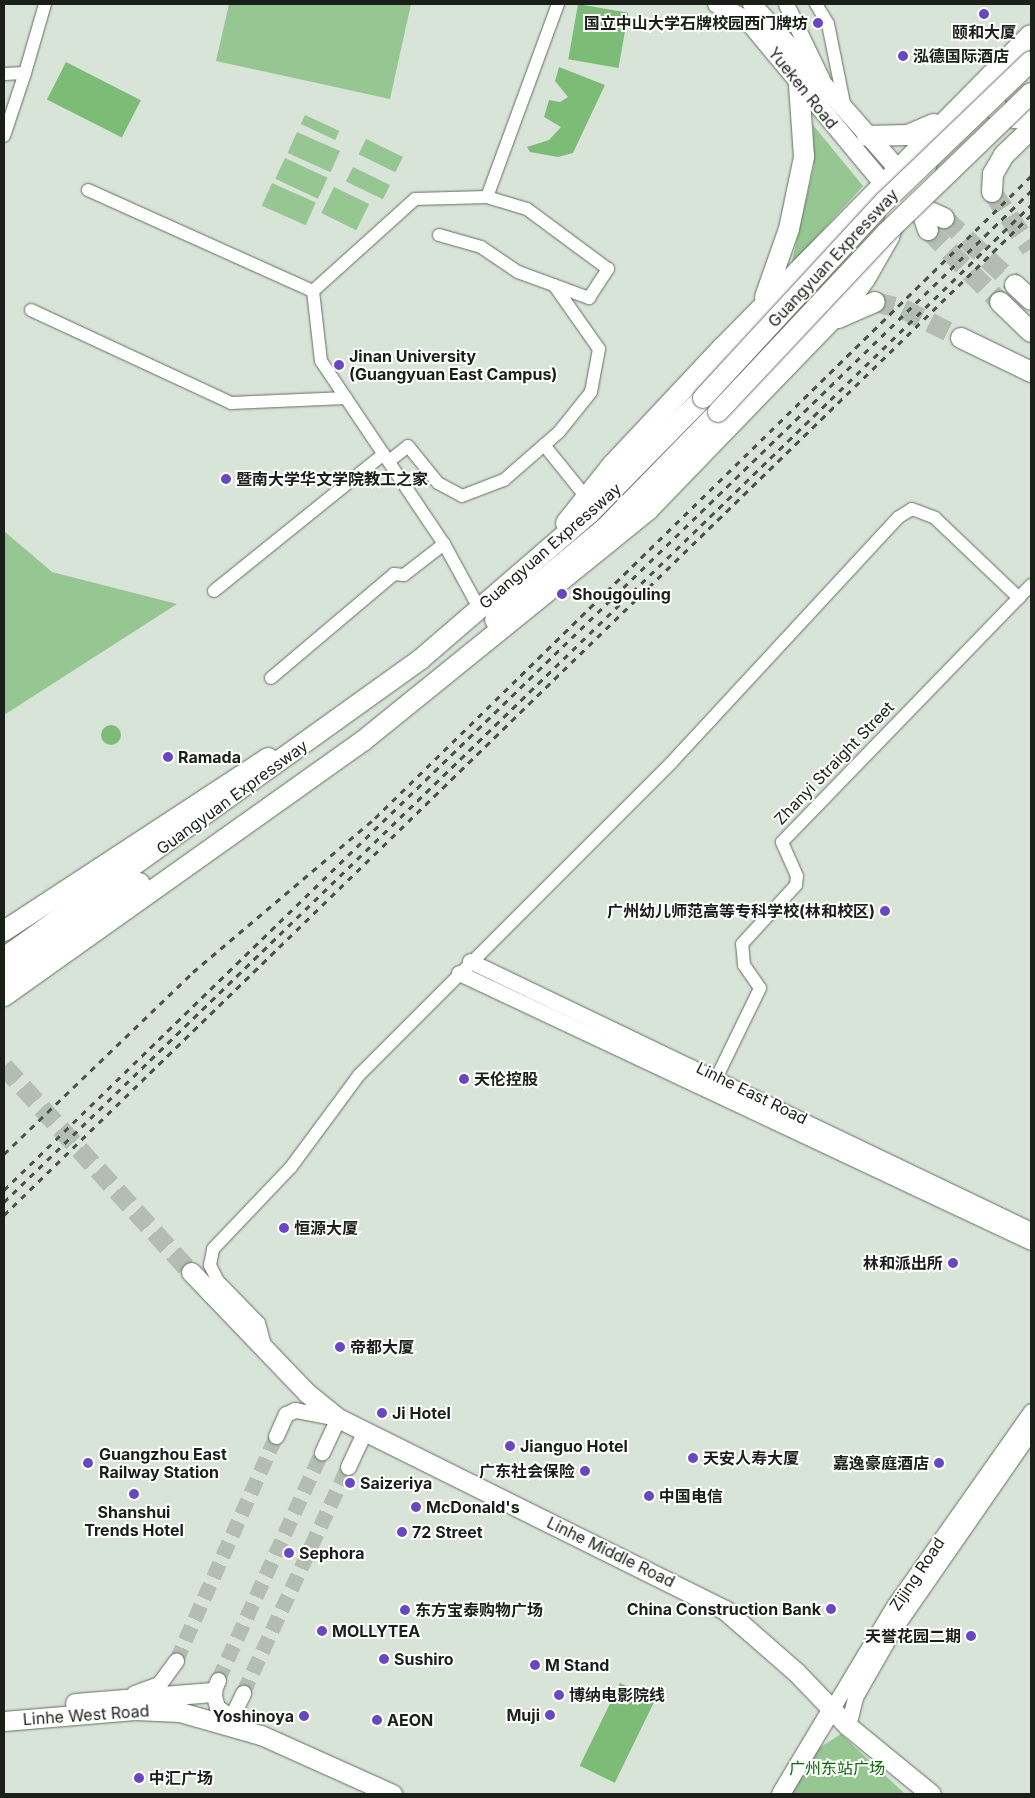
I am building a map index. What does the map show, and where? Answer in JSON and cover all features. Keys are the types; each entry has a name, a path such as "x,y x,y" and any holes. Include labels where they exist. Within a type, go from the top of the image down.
{"highway":[{"path":"541,556 586,497 760,309 882,182 1031,35"},
{"name":"Guangyuan Expressway","path":"4,977 138,875 483,605 541,556 627,478 885,201 1031,61"},
{"path":"1003,64 994,79 993,103 1015,118 1031,117"},
{"path":"760,309 789,229 804,157 799,86"},
{"name":"Guangyuan Expressway","path":"4,958 138,875 345,737 509,608 604,529 718,412 903,216 1031,92"},
{"path":"866,136 913,134 954,113"},
{"path":"4,996 13,986 390,720 648,510 828,324 880,256 913,200 932,150 954,113"},
{"path":"992,192 992,174 1004,155 1031,129"},
{"path":"897,168 928,230"},
{"path":"882,182 944,218"},
{"path":"844,222 873,208 913,200"},
{"path":"789,279 815,281 825,291 830,302 828,324"},
{"path":"1015,285 1031,300"},
{"path":"828,324 875,302"},
{"path":"1000,302 1031,332"},
{"path":"961,338 1031,372"},
{"path":"390,720 509,608"},
{"path":"4,931 22,921 232,778 309,741"},
{"path":"4,936 22,921"}],"main road":[{"name":"Yueken Road","path":"752,4 830,96 897,168"},
{"name":"Yueken Road","path":"727,5 749,22 799,86 882,182"},
{"name":"Linhe Middle Road","path":"190,1272 338,1418 725,1610 833,1707 848,1726 931,1794"},
{"name":"Linhe West Road","path":"4,1708 128,1695 171,1695 216,1686"},
{"name":"Zijing Road","path":"781,1794 833,1707"},
{"name":"Linhe West Road","path":"4,1721 135,1710 196,1716 261,1734 392,1794"}],"street":[{"path":"4,136 45,4"},
{"path":"487,197 558,4"},
{"path":"786,4 830,96"},
{"path":"816,4 828,24 846,113"},
{"path":"4,74 25,73"},
{"path":"88,190 313,291"},
{"path":"313,291 415,199 487,197 527,209 608,269 589,298 518,272 481,247 439,234"},
{"path":"214,591 386,457 408,446 438,483 462,496 504,480 544,445 591,392 599,349 554,285"},
{"path":"313,291 321,361 483,605"},
{"path":"31,310 231,403 346,398"},
{"path":"544,445 586,497"},
{"path":"266,1349 259,1323 218,1281 210,1265 213,1249 291,1167 359,1075 470,961 671,763 906,513 912,509 935,518 1019,598"},
{"path":"271,678 394,574 404,574 444,544"},
{"name":"Zhanyi Straight Street","path":"713,1086 760,988 744,965 742,944 796,885 797,876 782,842 1031,585"},
{"name":"Linhe East Road","path":"470,961 713,1086 1031,1242"},
{"name":"Linhe East Road","path":"459,972 1031,1230"},
{"path":"276,1436 286,1414 295,1410 338,1418 322,1452"},
{"name":"Zijing Road","path":"833,1707 895,1604 1031,1411"},
{"name":"Zijing Road","path":"848,1726 855,1697 894,1629 1031,1431"},
{"path":"348,1467 364,1432"},
{"path":"128,1695 149,1689 174,1666 168,1688 171,1695 196,1716"},
{"path":"216,1686 218,1707 231,1718 261,1734"},
{"path":"231,1718 243,1693"}],"green space":[{"path":"229,4 411,4 390,99 216,61"},
{"path":"305,115 339,131 335,140 301,124"},
{"path":"813,125 863,186 791,265 814,166"},
{"path":"297,132 340,151 331,172 288,153"},
{"path":"366,139 403,157 395,172 359,154"},
{"path":"285,158 328,178 318,199 275,179"},
{"path":"353,167 390,185 383,199 346,181"},
{"path":"272,183 316,203 306,225 262,206"},
{"path":"334,187 369,204 356,230 321,213"},
{"path":"4,531 52,572 177,604 4,715"},
{"name":"广州东站广场","path":"841,1734 905,1794 791,1794 811,1753"}],"shaded area":[{"path":"578,4 628,13 619,68 568,59"},
{"path":"66,62 141,100 122,138 47,99"},
{"path":"559,67 605,85 573,153 558,157 530,152 527,147 549,140 561,127 544,117 549,100 560,102 568,97 555,81"},
{"path":"107,725 115,725 121,731 121,739 115,745 107,745 101,739 101,731"},
{"path":"620,1683 655,1700 615,1783 580,1766"}],"tunnel":[{"path":"992,192 1031,249"},
{"path":"944,218 1015,285"},
{"path":"928,230 1000,302"},
{"path":"875,302 903,309 961,338"},
{"path":"4,1066 191,1272"},
{"path":"176,1661 276,1436"},
{"path":"218,1680 322,1452"},
{"path":"243,1693 348,1467"}],"railway":[{"path":"4,1154 193,972 375,818 1031,176"},
{"path":"4,1190 1031,191"},
{"path":"4,1202 1031,205"},
{"path":"4,1215 1031,215"}],"place":[{"name":"颐和大厦","path":"984,14"},
{"name":"国立中山大学石牌校园西门牌坊","path":"818,23"},
{"name":"泓德国际酒店","path":"903,56"},
{"name":"Jinan University (Guangyuan East Campus)","path":"339,365"},
{"name":"暨南大学华文学院教工之家","path":"226,479"},
{"name":"Shougouling","path":"562,594"},
{"name":"Ramada","path":"168,757"},
{"name":"广州幼儿师范高等专科学校(林和校区)","path":"885,911"},
{"name":"天伦控股","path":"464,1079"},
{"name":"恒源大厦","path":"284,1228"},
{"name":"林和派出所","path":"953,1263"},
{"name":"帝都大厦","path":"340,1347"},
{"name":"Ji Hotel","path":"382,1413"},
{"name":"Jianguo Hotel","path":"510,1446"},
{"name":"天安人寿大厦","path":"693,1458"},
{"name":"Guangzhou East Railway Station","path":"88,1463"},
{"name":"嘉逸豪庭酒店","path":"939,1463"},
{"name":"广东社会保险","path":"585,1471"},
{"name":"Saizeriya","path":"350,1483"},
{"name":"Shanshui Trends Hotel","path":"134,1494"},
{"name":"中国电信","path":"649,1496"},
{"name":"McDonald's","path":"416,1507"},
{"name":"72 Street","path":"402,1532"},
{"name":"Sephora","path":"289,1553"},
{"name":"China Construction Bank","path":"831,1609"},
{"name":"东方宝泰购物广场","path":"405,1610"},
{"name":"MOLLYTEA","path":"322,1631"},
{"name":"天誉花园二期","path":"971,1636"},
{"name":"Sushiro","path":"384,1659"},
{"name":"M Stand","path":"535,1665"},
{"name":"博纳电影院线","path":"559,1695"},
{"name":"Muji","path":"550,1715"},
{"name":"Yoshinoya","path":"304,1716"},
{"name":"AEON","path":"377,1720"},
{"name":"中汇广场","path":"139,1778"}]}
